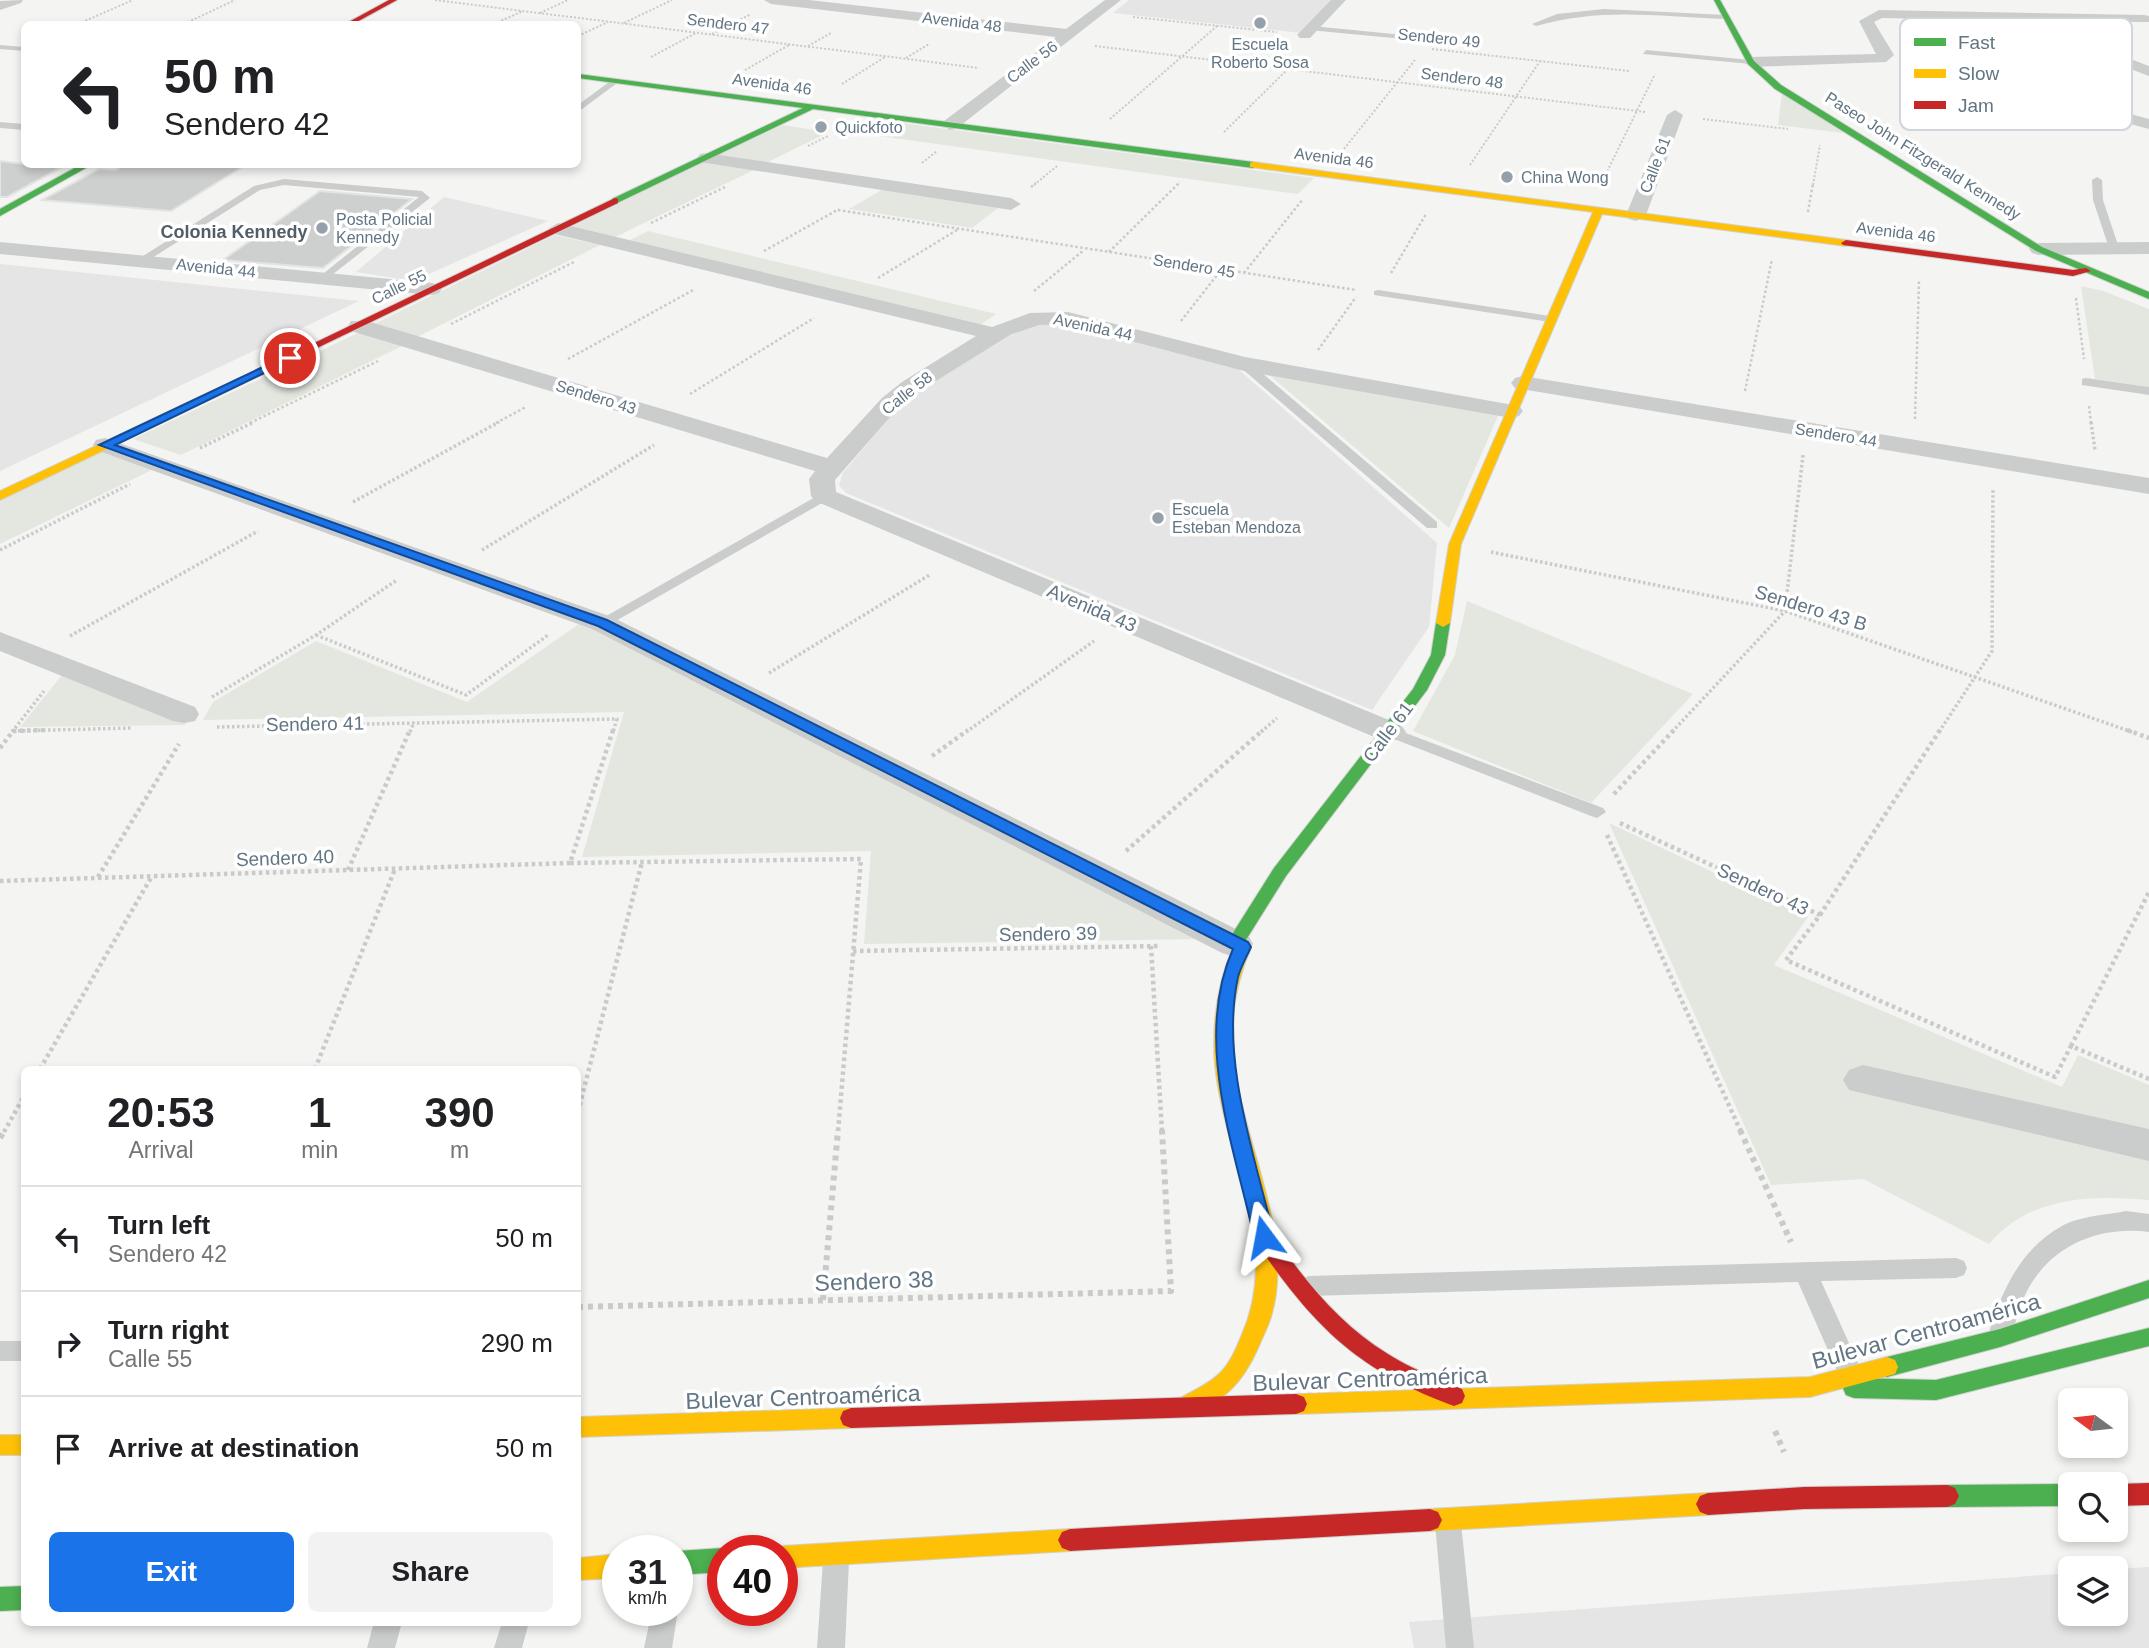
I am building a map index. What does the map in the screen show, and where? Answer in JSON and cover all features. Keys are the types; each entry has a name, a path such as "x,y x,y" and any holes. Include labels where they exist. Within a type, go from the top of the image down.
{"street":[{"path":"0,6 16,0"},
{"path":"388,0 394,0"},
{"path":"355,21 394,0"},
{"name":"Avenida 48","path":"773,0 1064,38"},
{"name":"Calle 56","path":"950,125 1114,0"},
{"path":"1312,33 1339,0"},
{"name":"Paseo John Fitzgerald Kennedy","path":"1717,0 1751,62 1779,87 2039,249 2149,296"},
{"path":"1899,0 1911,14"},
{"path":"2108,5 2147,20"},
{"path":"1751,62 1881,59 1886,55 1866,21 1879,13 2054,18"},
{"path":"2132,64 2149,71"},
{"name":"Avenida 46","path":"581,76 2073,273 2086,271"},
{"name":"Calle 55","path":"0,496 812,107"},
{"name":"Calle 61","path":"1636,215 1675,116"},
{"path":"2132,119 2149,124"},
{"path":"706,158 1011,204"},
{"path":"0,213 82,168"},
{"name":"Calle 61","path":"1185,1407 1229,1379 1257,1334 1268,1286 1264,1237 1228,1079 1223,1026 1230,975 1242,947 1235,944 1280,872 1420,690 1438,655 1455,544 1594,210"},
{"path":"558,229 995,334"},
{"name":"Avenida 44","path":"0,247 432,289"},
{"path":"2039,249 2149,248"},
{"name":"Avenida 44","path":"995,334 1019,321 1043,316 1068,318 1244,364 1511,411"},
{"name":"Sendero 43","path":"359,326 832,468"},
{"name":"Calle 58","path":"832,468 890,403 910,387 995,334"},
{"name":"Sendero 44","path":"1523,383 2149,486"},
{"path":"105,445 590,618 1235,944"},
{"path":"824,496 822,479 832,468"},
{"name":"Avenida 43","path":"824,496 1390,732"},
{"path":"0,641 64,666 183,726"},
{"path":"1863,1080 2149,1145"},
{"name":"Calle 61","path":"1264,1237 1297,1286 1341,1332 1397,1372 1461,1399"},
{"name":"Bulevar Centroamérica","path":"581,1427 1810,1387 2000,1338 2149,1290"},
{"path":"1810,1387 1936,1391 2144,1342"},
{"path":"0,1445 21,1444"},
{"path":"2128,1495 2149,1494"},
{"path":"798,1556 1804,1498 2058,1495"},
{"path":"581,1569 602,1567"},
{"path":"0,1599 21,1598"}],"lane":[{"path":"1536,24 1554,14 1580,10 1726,17"},
{"path":"1312,33 1414,38"},
{"path":"0,47 21,49"},
{"path":"1646,52 1751,62"},
{"path":"581,107 616,81"},
{"path":"0,125 21,127"},
{"path":"2097,180 2098,200 2114,248"},
{"path":"140,261 257,188 284,183 316,184 422,194 425,198 323,279"},
{"path":"1378,293 1550,319"},
{"path":"1244,364 1432,525"},
{"path":"2086,382 2149,391"},
{"path":"590,618 824,496"},
{"path":"1390,732 1597,812"},
{"path":"2000,1338 2011,1298 2034,1261 2070,1232 2126,1220 2149,1223"},
{"path":"1297,1286 1956,1268"},
{"path":"1805,1272 1852,1377"},
{"path":"0,1352 21,1351"},
{"path":"1447,1520 1460,1648"},
{"path":"831,1648 836,1554"},
{"path":"381,1648 387,1626"},
{"path":"508,1648 515,1626"},
{"path":"658,1648 662,1626"}],"path":[{"path":"85,21 133,0"},
{"path":"190,21 235,0"},
{"name":"Sendero 47","path":"435,0 1018,73"},
{"path":"540,13 568,0"},
{"path":"623,23 672,0"},
{"path":"711,34 773,0"},
{"path":"501,21 523,11"},
{"path":"1097,13 1312,33 1288,69 1199,158"},
{"path":"581,36 609,22"},
{"path":"1083,142 1217,26"},
{"name":"Sendero 48","path":"1064,38 1182,56 1796,130"},
{"name":"Sendero 49","path":"1424,48 1630,71"},
{"path":"1323,174 1418,57"},
{"path":"1378,293 1446,190 1540,61"},
{"path":"1594,210 1656,73"},
{"path":"1803,237 1823,133 1863,138"},
{"path":"1108,253 1181,181"},
{"path":"533,378 882,185"},
{"path":"1244,273 1304,198"},
{"name":"Sendero 45","path":"838,210 1360,291 1301,374"},
{"path":"657,415 958,230"},
{"path":"1739,418 1777,234"},
{"path":"1914,447 1920,253"},
{"path":"1163,343 1221,270"},
{"path":"36,655 561,387"},
{"path":"97,878 183,726 316,635 688,425"},
{"path":"1805,430 1785,611 1597,812 1805,1272"},
{"path":"1820,915 1992,651 1993,461"},
{"name":"Sendero 43 B","path":"1455,544 1785,611 2149,738"},
{"path":"738,692 964,554"},
{"path":"316,635 466,695 590,618"},
{"path":"904,776 1123,621"},
{"path":"0,748 64,666"},
{"path":"1099,875 1303,695"},
{"name":"Sendero 41","path":"216,727 617,719 570,863"},
{"path":"348,870 414,722"},
{"path":"13,730 135,728"},
{"name":"Sendero 43","path":"1597,812 1820,915 1786,960 2055,1077 2071,1046"},
{"name":"Sendero 40","path":"0,881 570,863 861,859 853,951"},
{"path":"581,1100 642,862"},
{"path":"315,1066 396,869"},
{"path":"42,1066 152,876"},
{"path":"2149,892 2071,1046 2149,1079"},
{"name":"Sendero 38","path":"581,1307 1171,1291 1151,946"},
{"name":"Sendero 39","path":"853,951 1164,946"},
{"path":"823,1300 853,951"},
{"path":"0,1138 21,1101"},
{"path":"1758,1389 1804,1498"}],"shaded area":[{"name":"Escuela Roberto Sosa","path":"1129,0 1332,0 1302,33 1113,13"},
{"path":"1782,93 1844,133 1778,125"},
{"path":"871,119 1314,178 1298,194 850,132"},
{"path":"782,125 829,132 764,164 715,157"},
{"path":"706,161 758,168 613,238 569,228"},
{"path":"885,188 1002,205 972,228 849,209"},
{"path":"444,197 548,221 413,281 356,272"},
{"path":"648,231 996,314 979,326 628,241"},
{"path":"555,235 600,245 415,338 372,325"},
{"path":"0,264 359,301 0,471"},
{"path":"2081,286 2103,291 2149,309 2149,387 2095,379"},
{"name":"Escuela Esteban Mendoza","path":"1063,323 1238,369 1437,543 1429,627 1372,710 846,493 839,485 843,473 905,399 1028,325"},
{"path":"362,331 406,344 181,455 133,439"},
{"path":"1267,373 1499,414 1449,528"},
{"path":"115,446 164,464 0,544 0,500"},
{"path":"1467,601 1693,694 1591,803 1413,731 1455,655"},
{"path":"596,612 1204,939 864,944 871,851 582,857 624,712 203,720 213,702 316,641 467,702"},
{"path":"66,670 184,716 197,708 185,725 20,727"},
{"path":"1609,823 1808,917 1774,965 2062,1087 2078,1055 2149,1085 2149,1200 2105,1198 2062,1202 2023,1216 2005,1228 1989,1244 1863,1179 1771,1185"},
{"path":"2149,1567 2149,1648 1414,1648 1409,1622 2058,1574 2058,1626 2128,1626 2128,1568"}],"building":[{"path":"0,161 21,164 21,168 60,168 7,197 0,197"},
{"path":"241,168 171,211 42,200 99,169"},
{"name":"Posta Policial Kennedy","path":"320,191 412,199 323,268 223,260"}],"traffic: fast":[{"path":"1717,0 1751,62 1778,87 2039,249 2149,296"},
{"path":"581,76 1253,165"},
{"path":"615,201 812,107"},
{"path":"0,213 82,168"},
{"path":"1237,945 1235,944 1280,872 1420,690 1438,655 1443,623"},
{"path":"1887,1367 2000,1338 2149,1289"},
{"path":"1854,1388 1936,1390 2149,1337"},
{"path":"1947,1496 2058,1495"},
{"path":"693,1562 707,1561"},
{"path":"0,1599 21,1598"}],"traffic: slow":[{"path":"1253,165 1846,243"},
{"path":"1443,623 1455,544 1599,210"},
{"path":"0,496 257,373"},
{"path":"1185,1407 1220,1386 1234,1373 1261,1316 1267,1275 1264,1234 1232,1107 1225,1065 1223,1024 1227,994 1242,947 1237,945"},
{"path":"1296,1404 1810,1387 1887,1367"},
{"path":"581,1427 851,1418"},
{"path":"0,1445 21,1445"},
{"path":"1430,1520 1708,1504"},
{"path":"798,1556 1070,1540"},
{"path":"581,1569 602,1567"}],"traffic: jam":[{"path":"355,21 394,0"},
{"path":"257,373 615,201"},
{"path":"1846,243 2073,273 2086,271"},
{"path":"1265,1239 1302,1290 1346,1336 1389,1366 1454,1396"},
{"path":"851,1418 1296,1404"},
{"path":"2128,1495 2149,1494"},
{"path":"1708,1504 1804,1498 1947,1496"},
{"path":"1070,1540 1430,1520"}],"place":[{"name":"Escuela Roberto Sosa","path":"1260,23"},
{"name":"Quickfoto","path":"821,127"},
{"name":"China Wong","path":"1507,177"},
{"name":"Posta Policial Kennedy","path":"322,228"},
{"name":"Escuela Esteban Mendoza","path":"1158,518"}],"district":[{"name":"Colonia Kennedy","path":"234,232"}],"route":[{"path":"290,358 105,445 602,623 1242,947 1230,975 1223,1026 1228,1079 1264,1237"}]}
